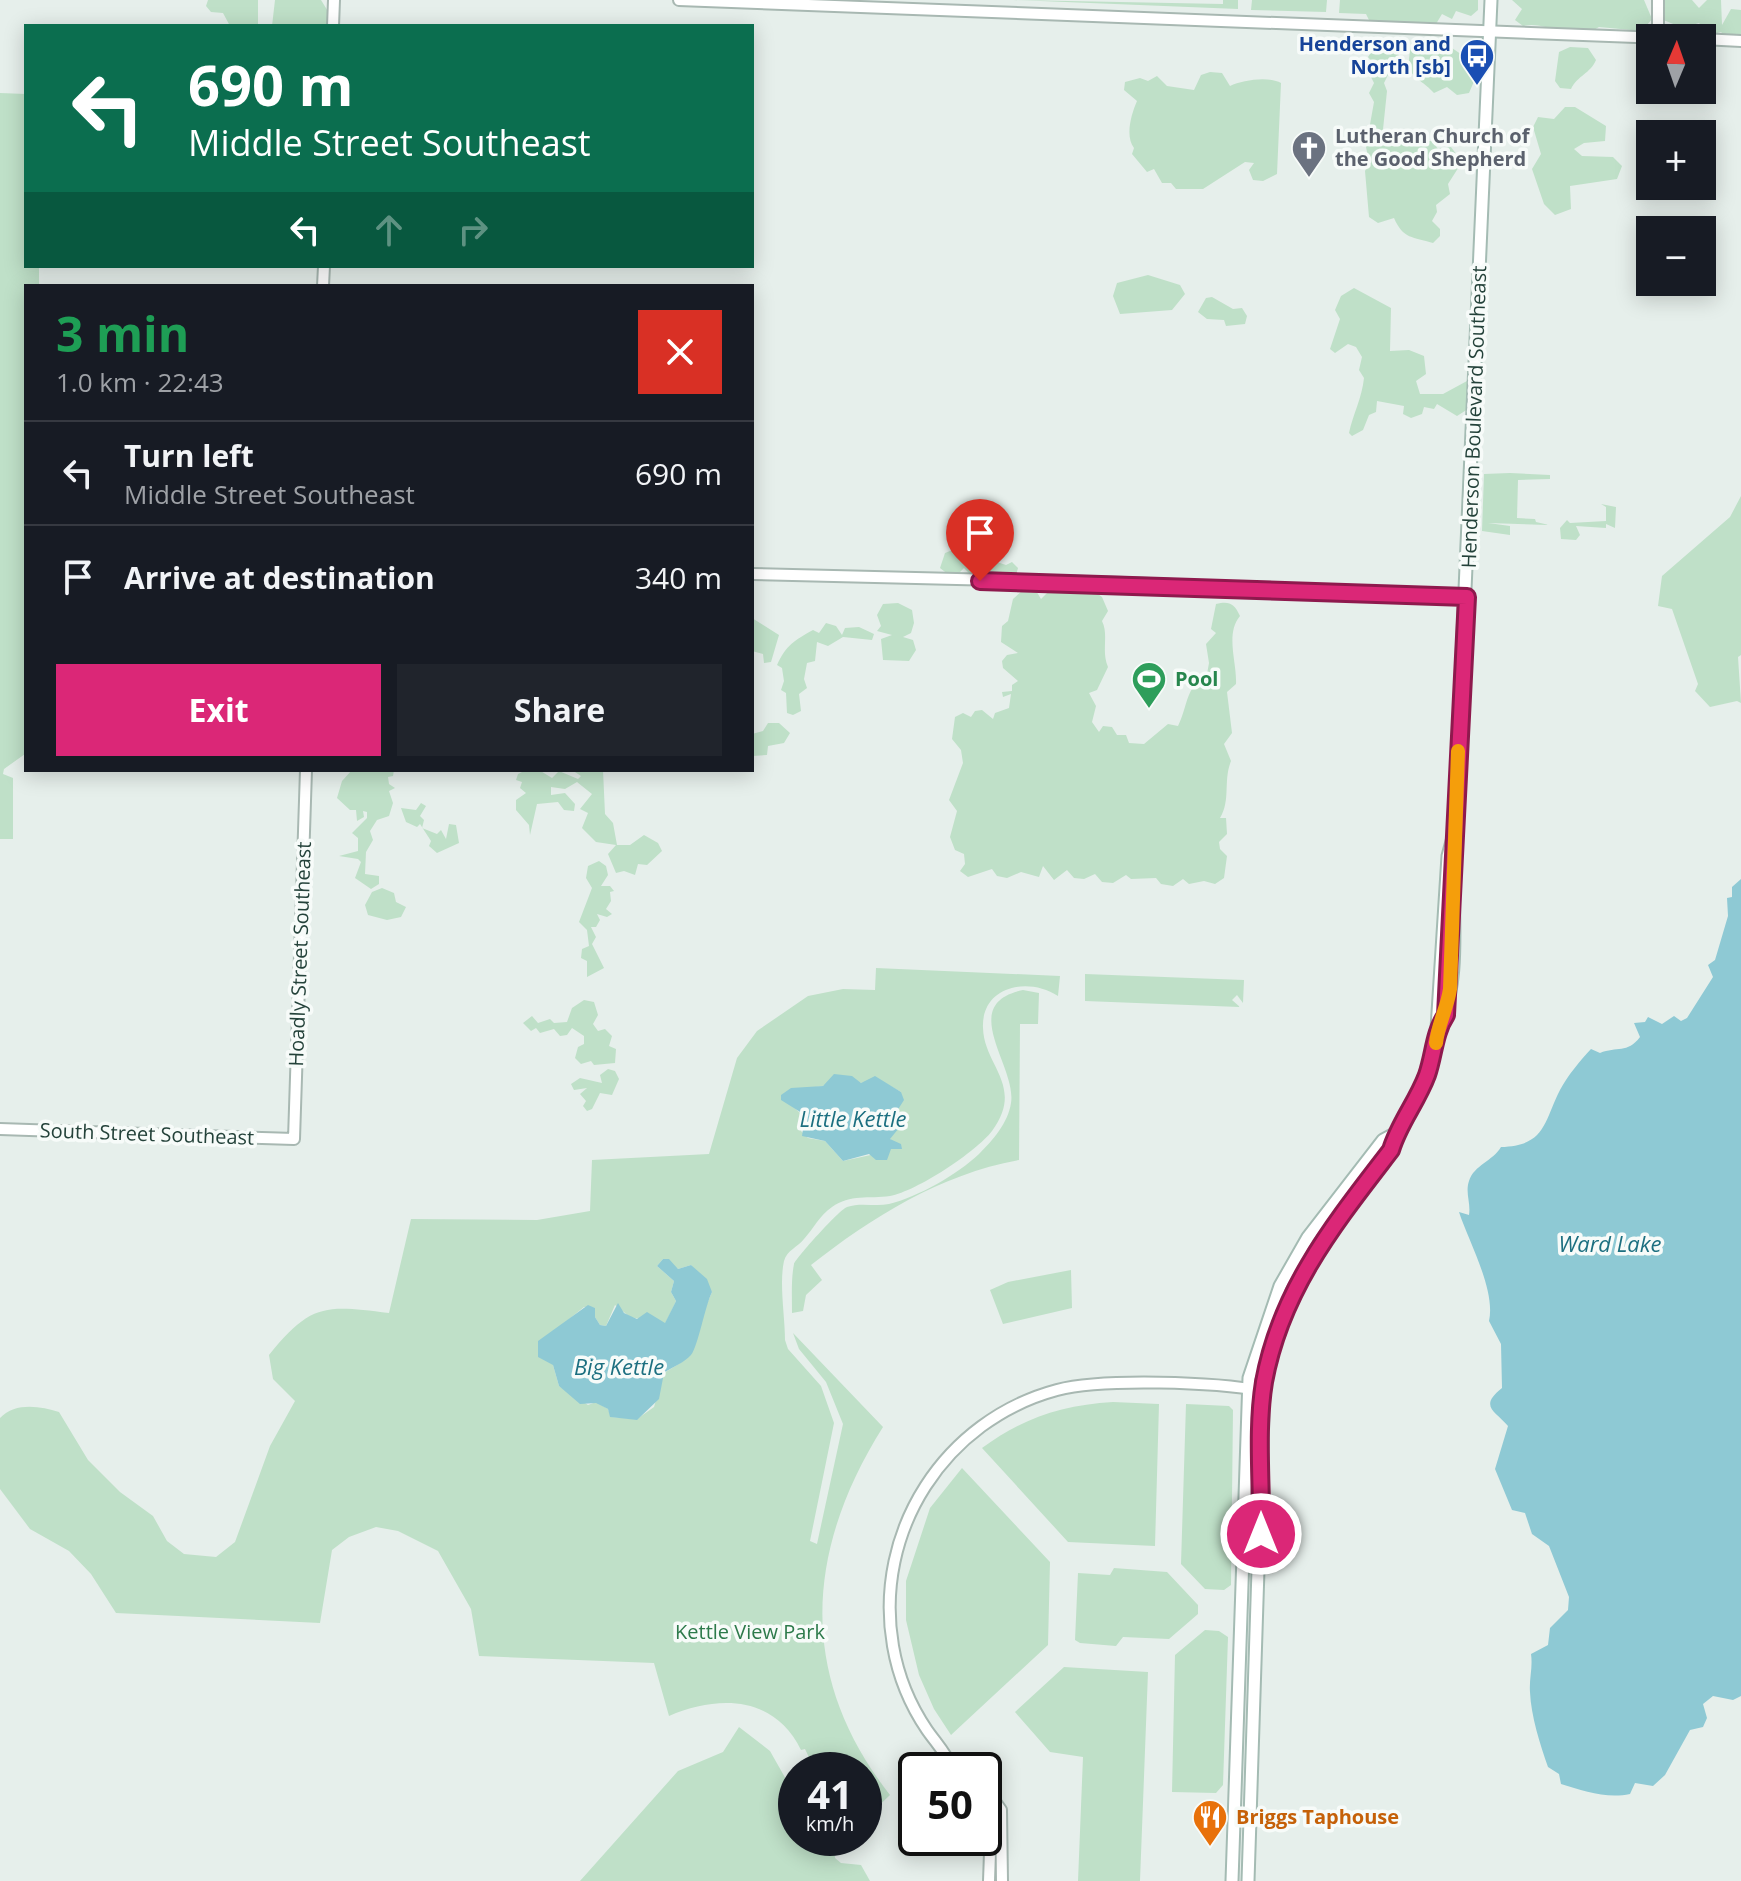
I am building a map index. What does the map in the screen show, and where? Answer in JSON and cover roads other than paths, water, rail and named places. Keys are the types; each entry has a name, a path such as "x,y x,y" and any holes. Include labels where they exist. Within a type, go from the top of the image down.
{"main road":[{"name":"Henderson Boulevard Southeast","path":"1248,1881 1259,1622 1263,1391 1272,1343 1294,1286 1319,1245 1391,1150 1396,1133 1415,1103 1427,1074 1437,1029 1435,1013 1448,856 1454,834 1467,597 1491,0"},
{"name":"Henderson Boulevard Southeast","path":"1232,1881 1248,1388 1280,1286 1308,1237 1383,1140 1396,1133"}],"street":[{"path":"333,24 334,0"},
{"path":"679,0 1636,37"},
{"path":"1658,0 1659,24"},
{"path":"1716,40 1741,41"},
{"path":"754,574 1126,583 1467,597"},
{"name":"Hoadly Street Southeast","path":"294,1139 306,772"},
{"name":"South Street Southeast","path":"0,1129 294,1139"},
{"path":"944,1752 909,1698 895,1657 889,1616 891,1576 902,1530 934,1471 983,1424 1028,1400 1059,1389 1115,1383 1263,1391"},
{"path":"989,1881 990,1856"},
{"path":"1002,1856 1002,1881"}],"water":[{"name":"Ward Lake","path":"1741,879 1741,1696 1733,1700 1713,1696 1703,1704 1707,1718 1703,1727 1690,1730 1665,1775 1653,1786 1635,1783 1630,1794 1604,1795 1561,1784 1559,1774 1548,1767 1536,1730 1530,1692 1531,1654 1548,1645 1550,1628 1568,1610 1569,1597 1549,1546 1532,1534 1525,1513 1512,1510 1495,1469 1508,1426 1490,1404 1502,1388 1501,1344 1489,1321 1489,1295 1485,1280 1459,1212 1469,1215 1468,1185 1475,1171 1501,1147 1516,1146 1535,1137 1563,1084 1591,1049 1600,1053 1631,1046 1640,1037 1634,1023 1645,1022 1648,1017 1662,1024 1674,1016 1681,1021 1687,1018 1713,977 1708,965 1715,960 1728,916 1727,898 1732,897 1732,887"},
{"name":"Little Kettle","path":"834,1074 852,1076 861,1083 875,1076 901,1092 904,1100 890,1122 899,1128 890,1139 901,1144 902,1149 891,1149 887,1160 876,1160 869,1154 843,1161 825,1141 802,1136 805,1115 781,1100 781,1095 791,1088 823,1086"},
{"name":"Big Kettle","path":"663,1259 669,1259 678,1269 691,1265 707,1279 712,1292 691,1355 664,1373 659,1399 637,1420 610,1417 608,1409 596,1403 580,1404 559,1386 553,1365 538,1357 538,1341 588,1305 595,1308 595,1317 600,1325 606,1326 618,1303 624,1313 637,1319 647,1312 665,1323 676,1301 671,1292 674,1281 657,1266"}],"place":[{"name":"Henderson and North [sb]","path":"1477,87"},
{"name":"Lutheran Church of the Good Shepherd","path":"1309,179"},
{"name":"Pool","path":"1149,710"},
{"name":"Briggs Taphouse","path":"1210,1848"}],"park label":[{"name":"Kettle View Park","path":"750,1632"}]}
